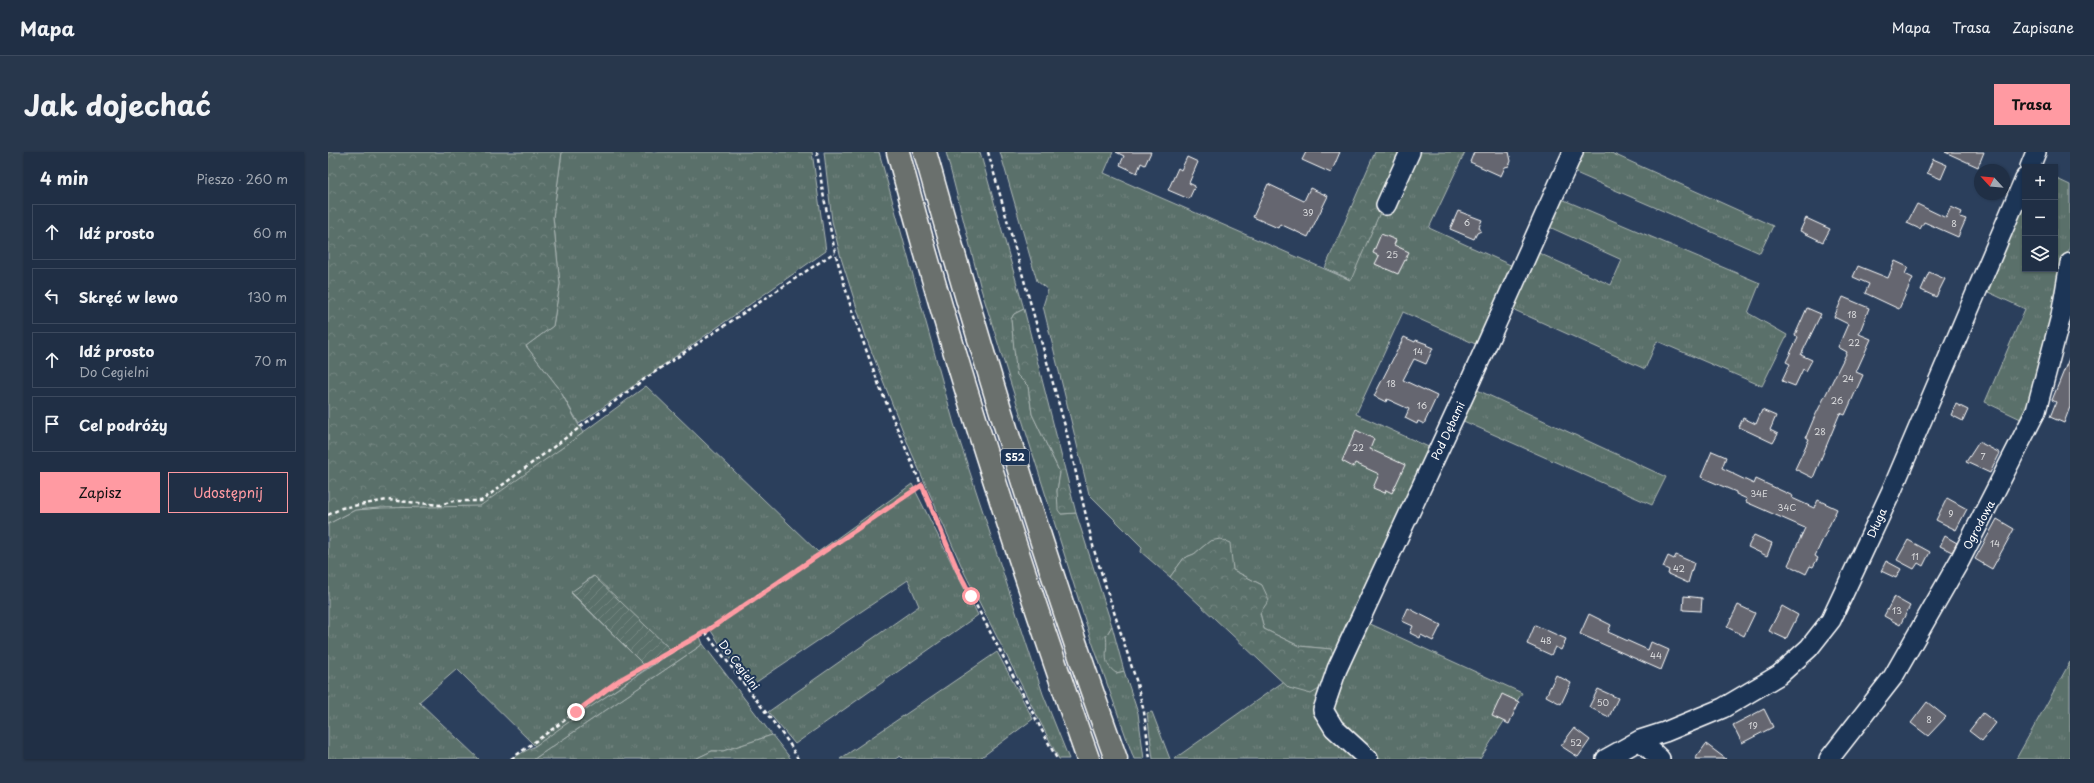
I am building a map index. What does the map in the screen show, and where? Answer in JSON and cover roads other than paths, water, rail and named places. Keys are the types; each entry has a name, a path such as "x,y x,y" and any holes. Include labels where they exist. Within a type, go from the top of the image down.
{"highway":[{"name":"S52","path":"898,152 963,382 1015,548 1088,759"},
{"name":"S52","path":"925,152 954,258 1038,533 1116,759"}],"street":[{"path":"1386,205 1410,152"},
{"name":"Pod Dębami","path":"1368,759 1334,728 1323,710 1337,669 1462,400 1573,152"},
{"path":"2031,164 2036,152"},
{"name":"Długa","path":"1606,759 1640,740 1665,732 1723,708 1779,675 1809,648 1831,620 1855,572 1910,448 2022,185"},
{"name":"Ogrodowa","path":"1829,759 1893,677 1960,560 2033,418 2060,321 2070,263"},
{"path":"1640,740 1660,759"}]}
